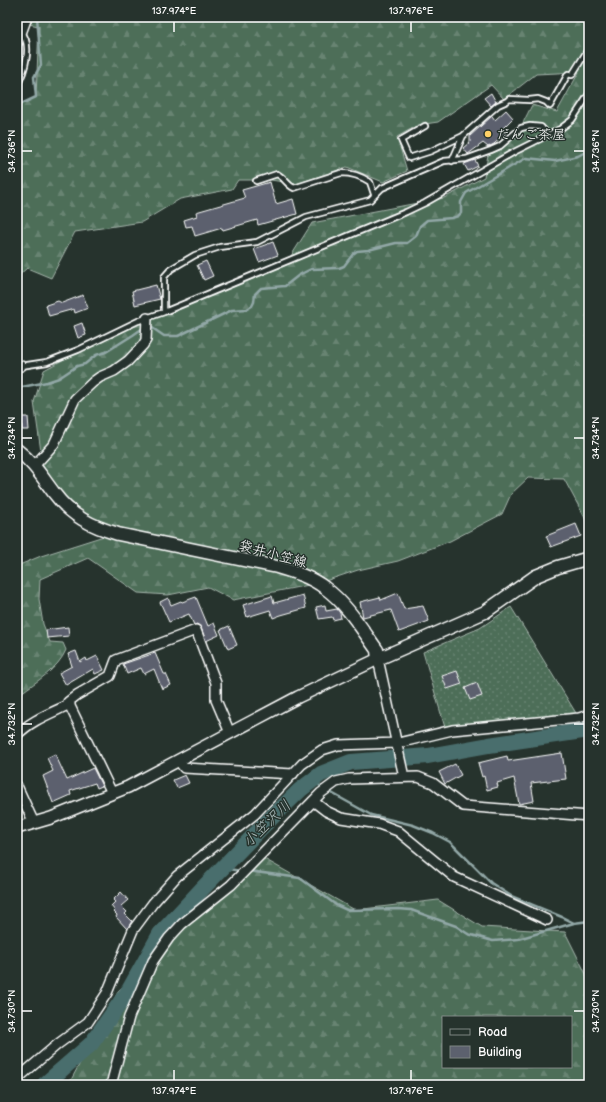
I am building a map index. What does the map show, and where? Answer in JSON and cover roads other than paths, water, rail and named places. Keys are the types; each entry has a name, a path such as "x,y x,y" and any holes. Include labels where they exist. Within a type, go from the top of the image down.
{"main road":[{"name":"袋井小笠線","path":"17,450 35,465 55,494 66,506 85,522 98,528 118,534 277,567 301,575 326,588 340,602 377,650 378,659"},
{"path":"378,659 402,650 485,612 536,576 558,567 589,558"}],"street":[{"path":"19,36 26,17"},
{"path":"35,465 43,458 54,444 75,399 93,382 114,371 128,361 143,345 146,340 147,318"},
{"path":"112,793 68,702 110,676 116,660 196,630 216,683 216,700 230,733"},
{"path":"17,828 65,813 128,787 298,697 378,659 398,743 404,777"},
{"path":"17,735 22,730 44,716 70,704"},
{"path":"17,1079 58,1044 88,1022 107,993 133,930 153,903 177,876 255,814 302,764 322,750 338,745 398,743 452,730 579,718 589,715"},
{"path":"178,760 184,768 293,774"},
{"path":"111,1085 129,1017 153,961 169,938 182,924 232,885 321,793 336,782 349,779 418,777 433,783 463,806 589,816"},
{"path":"17,786 34,823"},
{"path":"313,801 326,811 342,818 379,824 398,831 454,877 547,920"}],"lane":[{"path":"17,85 27,56 26,38 19,36"},
{"path":"425,126 401,140 409,158 431,151 463,136 498,106 509,99 538,99 546,102 550,106 568,74 572,76 587,51 589,52"},
{"path":"19,366 47,362 78,350 138,321 164,312 406,212 459,185 572,120 589,94"},
{"path":"164,312 164,277 171,269 195,255 220,247 257,242 306,217 370,200 374,194 382,188 444,161 466,159 492,150 500,146 522,128 530,126 540,127 548,135"},
{"path":"452,161 463,136"},
{"path":"256,181 277,174 294,188 341,173 348,173 370,182 374,194"}],"waterway":[{"path":"17,106 36,97 34,77 41,65 37,17"},
{"path":"17,388 59,378 77,366 85,364 96,355 106,352 143,328 151,327 164,336 178,336 232,310 247,309 252,306 255,294 261,288 285,286 299,275 311,269 339,268 344,266 357,251 368,250 396,243 407,243 416,236 420,226 427,220 452,218 458,216 461,213 461,202 466,193 526,158 555,161 578,156 589,150"},
{"name":"小笠沢川","path":"44,1085 91,1044 129,990 160,934 262,827 300,790 321,774 351,762 428,756 589,730"},
{"path":"312,781 324,788"},
{"path":"328,791 371,815 413,825 450,842 491,883 511,896 574,923"},
{"path":"222,868 241,871"},
{"path":"248,871 300,878 336,905 347,910 411,910 456,926 468,934 493,941 518,939 574,923 589,921"}],"place":[{"name":"だんご茶屋","path":"488,134"}]}
